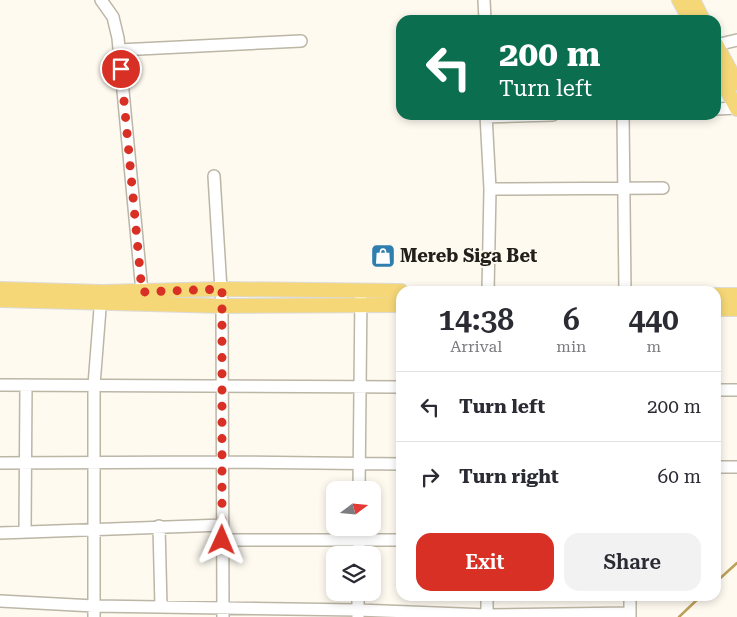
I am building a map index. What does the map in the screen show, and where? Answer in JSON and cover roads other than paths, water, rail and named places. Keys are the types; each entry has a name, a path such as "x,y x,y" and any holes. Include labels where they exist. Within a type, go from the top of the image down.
{"main road":[{"path":"679,0 687,15"},
{"path":"692,0 700,15"},
{"path":"721,54 737,83"},
{"path":"721,79 737,109"},
{"path":"0,289 222,306 396,305"},
{"path":"0,300 101,297 142,292 222,289 396,291"},
{"path":"721,295 737,295"},
{"path":"721,308 737,309"}],"street":[{"path":"101,0 114,18 119,50 142,292"},
{"path":"484,0 485,15"},
{"path":"721,44 737,40"},
{"path":"119,50 301,41"},
{"path":"721,109 737,109"},
{"path":"486,120 490,189 488,286"},
{"path":"623,120 625,286"},
{"path":"214,176 222,289 223,612"},
{"path":"490,189 663,188"},
{"path":"359,481 361,290"},
{"path":"94,611 94,385 101,297"},
{"path":"0,384 396,387"},
{"path":"25,532 26,385"},
{"path":"721,390 737,390"},
{"path":"0,463 223,462 396,464"},
{"path":"721,467 737,467"},
{"path":"0,533 94,528 223,525"},
{"path":"159,526 161,607"},
{"path":"359,536 359,546"},
{"path":"222,540 396,540"},
{"path":"358,601 358,614"},
{"path":"487,601 487,616"},
{"path":"0,602 94,611 161,607 223,612 487,616 630,615 630,601"}],"waterway":[{"path":"721,577 737,563"},
{"path":"679,617 696,601"}],"place":[{"name":"Mereb Siga Bet","path":"383,256"}]}
